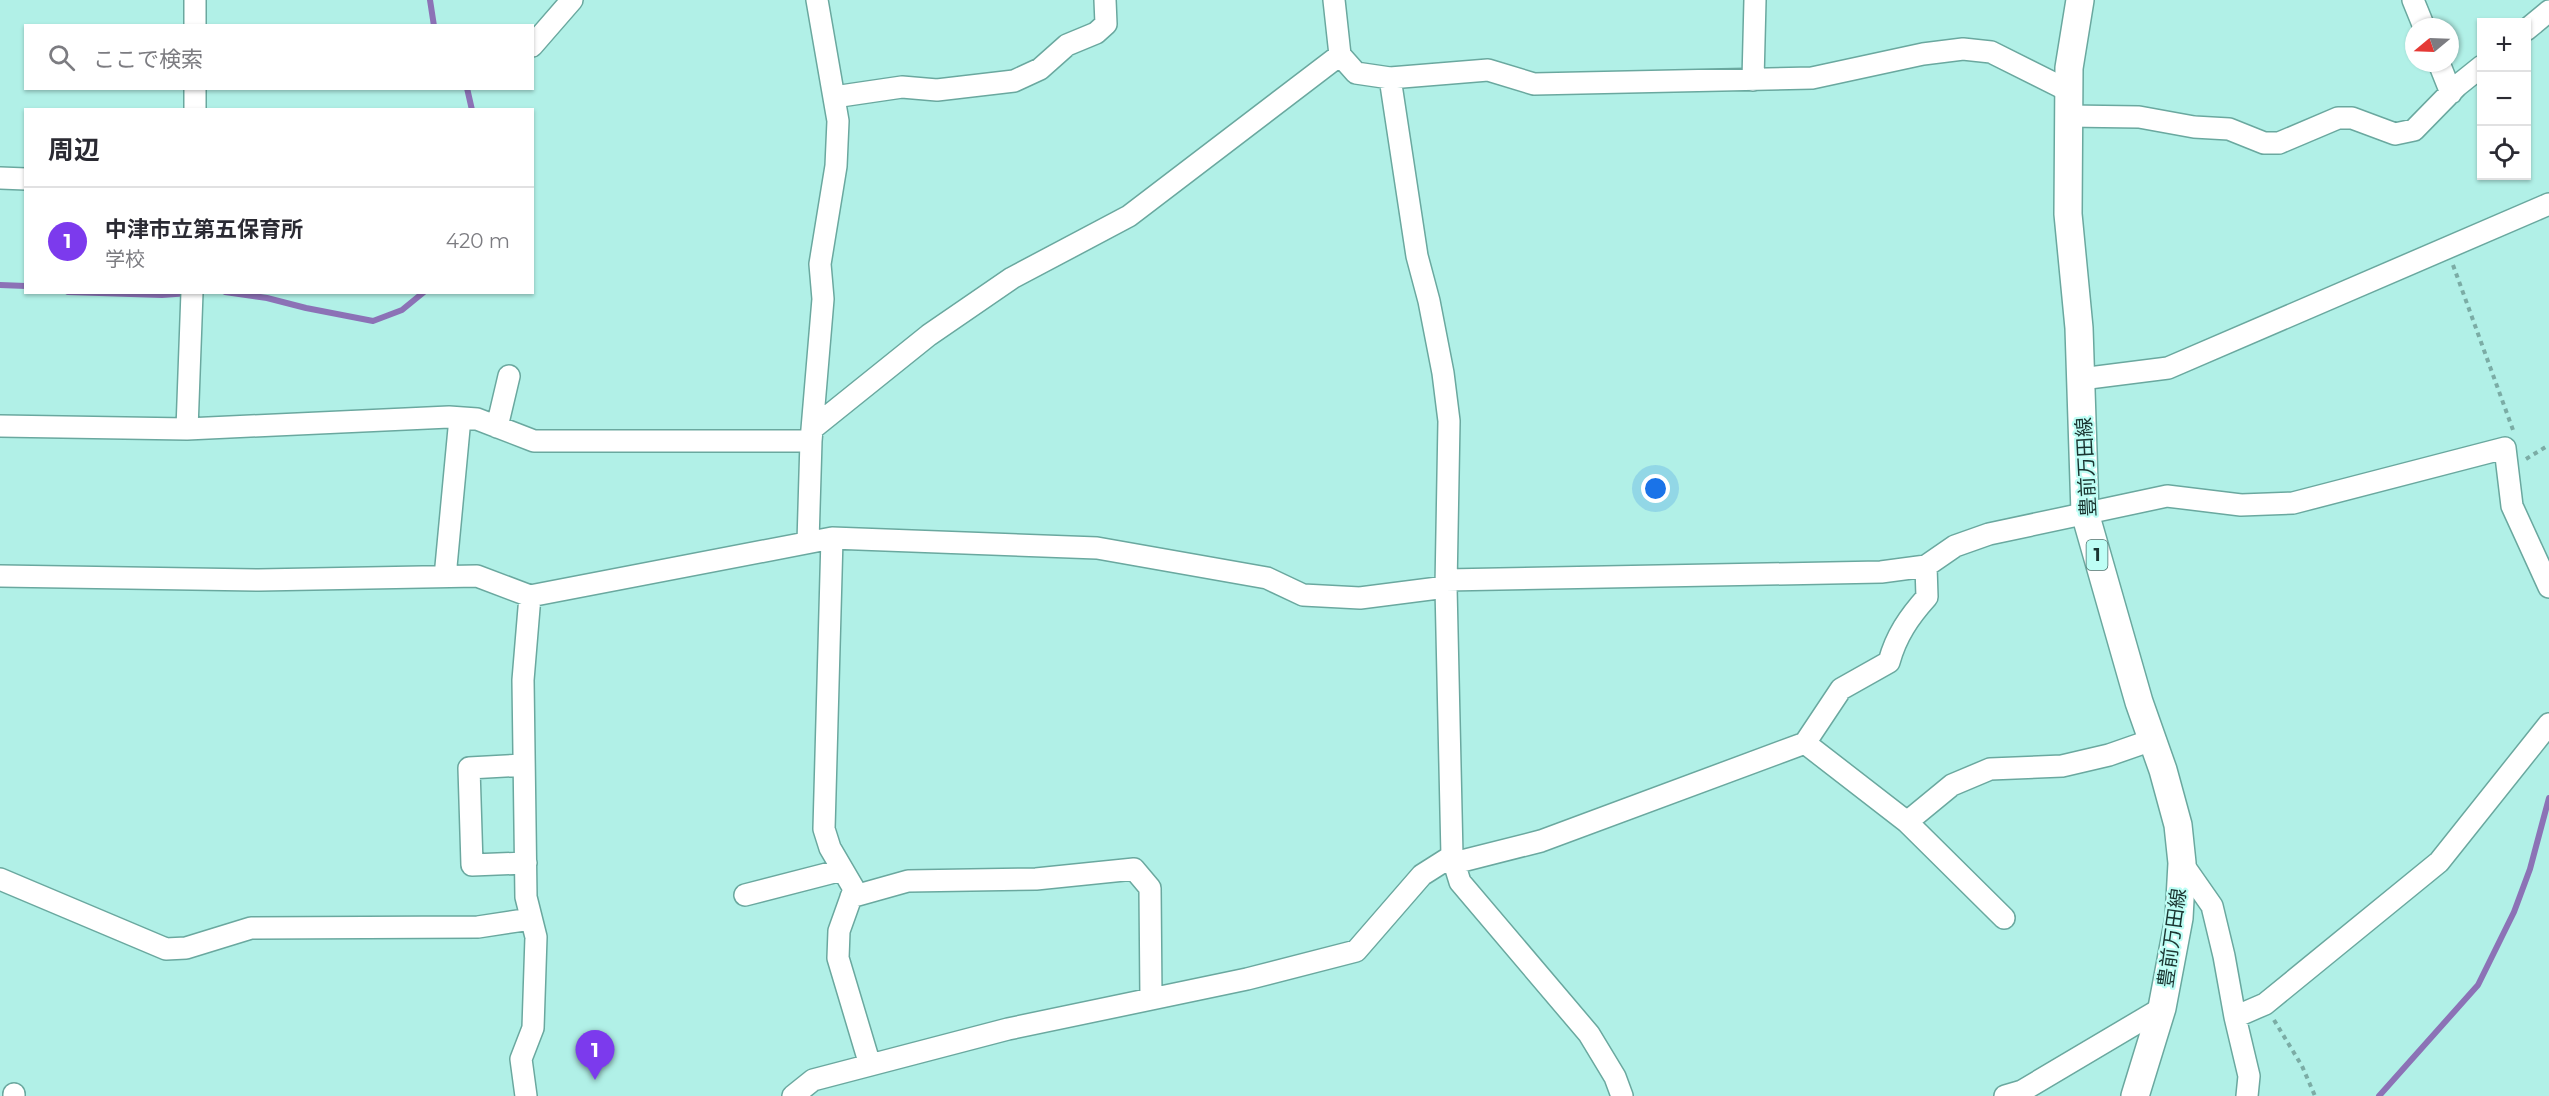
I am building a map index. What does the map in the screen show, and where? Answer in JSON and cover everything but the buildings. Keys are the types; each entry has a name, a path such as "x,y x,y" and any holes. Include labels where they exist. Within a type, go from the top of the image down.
{"main road":[{"name":"豊前万田線","path":"2080,0 2069,68 2068,214 2079,328 2085,513 2139,702 2163,770 2178,825 2182,863 2179,918 2162,1008 2135,1096"}],"street":[{"path":"195,0 195,24"},
{"path":"534,44 572,0"},
{"path":"808,542 811,435 823,299 820,264 836,166 838,121 817,0"},
{"path":"834,97 902,87 937,90 1014,81 1040,69 1067,45 1096,33 1106,24 1105,0"},
{"path":"1334,0 1340,55 1356,73 1390,78 1488,70 1534,84 1812,78 1923,54 1963,49 1991,52 2069,104 2194,128 2229,129 2264,143 2279,143 2338,118 2352,118 2395,134 2414,130 2477,70"},
{"path":"1753,80 1755,0"},
{"path":"2413,0 2420,18"},
{"path":"2531,26 2549,11"},
{"path":"0,426 187,429 460,418 477,419 534,441 811,435 930,335 1012,278 1129,216 1340,55"},
{"path":"2443,72 2451,93"},
{"path":"1390,78 1416,255 1429,301 1445,385 1449,421 1446,584 1453,860 1460,882 1589,1034 1615,1077 1622,1096"},
{"path":"195,90 195,108"},
{"path":"0,178 24,179"},
{"path":"2081,379 2168,368 2549,204"},
{"path":"187,429 192,294"},
{"path":"497,427 509,376"},
{"path":"445,577 460,418"},
{"path":"0,576 259,580 477,576 530,596 832,538 1098,548 1267,578 1303,595 1360,598 1446,584 1881,572 1926,566 1954,546 1989,534 2167,496 2241,505 2293,503 2505,448 2512,506 2549,587"},
{"path":"832,538 824,829 830,848 854,889 839,931 838,958 870,1065"},
{"path":"793,1096 813,1080 1008,1029 1247,979 1356,951 1422,875 1453,860 1541,841 1805,743 1841,689 1889,662 1895,640 1915,610 1927,597 1926,566"},
{"path":"526,1096 521,1059 533,1028 536,937 526,897 523,680 530,596"},
{"path":"2235,1017 2265,1004 2439,862 2549,724"},
{"path":"1907,822 1952,785 1990,769 2062,766 2109,755 2152,740"},
{"path":"1805,743 1907,822 2004,918"},
{"path":"524,765 468,768 472,865 526,863"},
{"path":"2182,863 2211,906 2249,1076 2247,1096"},
{"path":"851,897 908,881 1036,879 1134,869 1150,888 1151,999"},
{"path":"745,895 843,870"},
{"path":"0,879 166,949 186,948 251,928 478,927 531,919"},
{"path":"2005,1096 2022,1091 2162,1008"}],"path":[{"path":"2447,248 2515,435 2505,448"},
{"path":"2265,1004 2302,1066 2315,1096"}],"waterway":[{"path":"430,0 434,24"},
{"path":"467,90 472,108"},
{"path":"0,285 24,286"},
{"path":"131,294 176,294"},
{"path":"239,294 373,321 402,310 422,294"},
{"path":"2379,1096 2478,985 2514,912 2530,869 2549,798"}],"place":[{"name":"中津市立第五保育所","path":"595,1080"}]}
